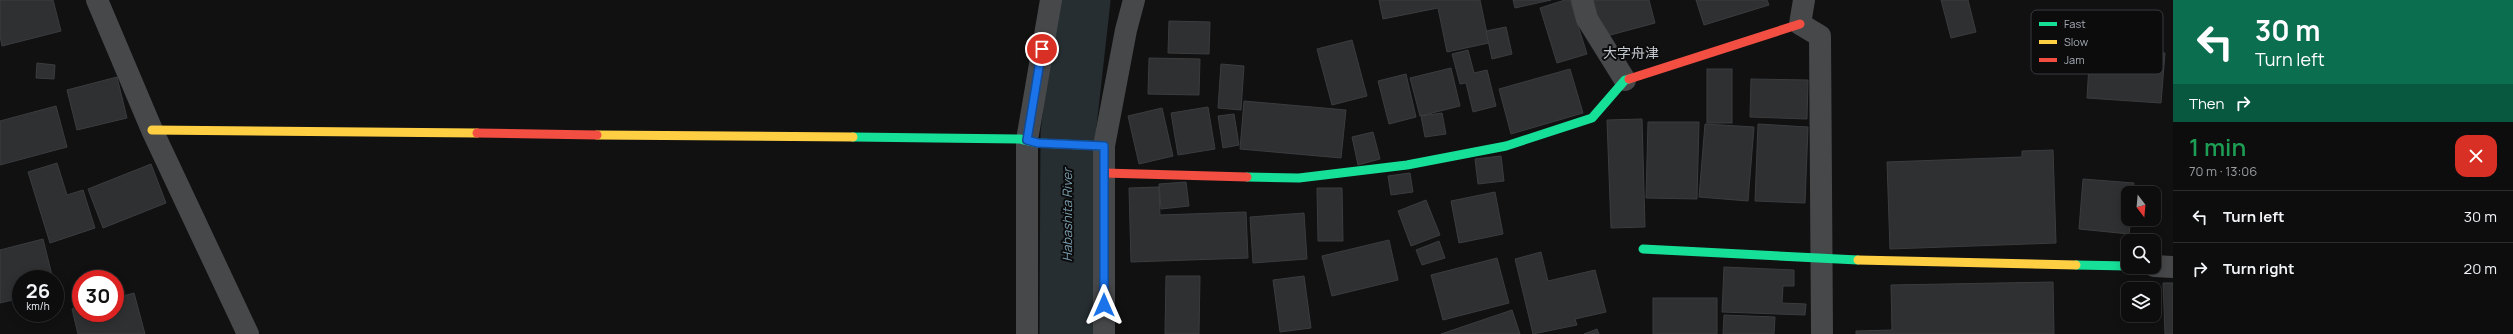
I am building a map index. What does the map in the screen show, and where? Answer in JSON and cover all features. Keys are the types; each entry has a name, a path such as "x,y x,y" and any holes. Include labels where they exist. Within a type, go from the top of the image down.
{"street":[{"path":"97,0 152,130 248,334"},
{"path":"1027,334 1033,142 1051,0"},
{"path":"1104,334 1104,173 1099,146 1134,0"},
{"path":"1582,0 1587,19 1625,80"},
{"path":"1800,24 1804,0"},
{"path":"1104,173 1299,178 1407,165 1506,146 1592,118 1625,80 1800,24 1820,36 1822,334"},
{"path":"152,130 1033,142 1099,146"},
{"path":"1642,249 1822,258 2121,266"},
{"path":"2161,266 2173,267"}],"building":[{"path":"0,0 53,0 61,31 2,46 0,36"},
{"path":"1379,0 1480,0 1489,43 1447,52 1438,8 1383,19"},
{"path":"1513,0 1551,0 1515,8"},
{"path":"1565,0 1570,0 1587,54 1557,63 1540,8"},
{"path":"1593,0 1649,0 1655,23 1603,37"},
{"path":"1696,0 1767,0 1769,5 1704,25"},
{"path":"1941,0 1968,0 1976,32 1951,38"},
{"path":"1169,21 1210,22 1209,54 1168,53"},
{"path":"1506,27 1512,54 1492,59 1486,31"},
{"path":"1352,40 1367,96 1332,105 1317,49"},
{"path":"1468,50 1474,73 1487,70 1496,106 1473,112 1466,83 1460,84 1452,54"},
{"path":"2163,53 2165,53 2161,103 2087,98 2088,74 2163,74"},
{"path":"1149,58 1200,59 1199,95 1148,94"},
{"path":"37,63 55,65 54,79 36,78"},
{"path":"1221,64 1244,66 1241,110 1218,108"},
{"path":"1451,68 1460,106 1420,116 1410,78"},
{"path":"1570,69 1583,113 1511,134 1499,89"},
{"path":"1707,69 1732,69 1732,123 1707,123"},
{"path":"1406,74 1416,117 1389,124 1378,81"},
{"path":"117,77 127,118 77,130 67,90"},
{"path":"1751,79 1808,80 1807,119 1750,117"},
{"path":"1244,101 1346,110 1341,158 1240,149"},
{"path":"56,106 67,147 0,165 0,121"},
{"path":"1208,107 1215,149 1178,155 1171,113"},
{"path":"1162,108 1173,156 1139,164 1128,116"},
{"path":"1442,113 1446,134 1425,137 1421,116"},
{"path":"1234,114 1239,145 1223,148 1218,116"},
{"path":"1642,119 1645,227 1611,228 1607,120"},
{"path":"1648,122 1699,122 1697,199 1646,198"},
{"path":"1705,124 1754,127 1748,201 1699,197"},
{"path":"1758,124 1808,127 1805,203 1755,201"},
{"path":"1373,132 1380,159 1358,165 1352,137"},
{"path":"2053,150 2056,243 1890,249 1887,162 2022,157 2022,151"},
{"path":"1501,156 1504,181 1478,184 1475,159"},
{"path":"57,163 67,195 83,190 95,228 50,243 28,172"},
{"path":"151,164 166,203 103,228 88,189"},
{"path":"1410,173 1413,192 1391,195 1388,176"},
{"path":"2083,179 2134,183 2134,186 2121,186 2121,226 2130,226 2129,234 2079,229"},
{"path":"1186,182 1189,206 1161,209 1159,184"},
{"path":"1159,187 1160,215 1246,212 1248,258 1131,262 1129,188"},
{"path":"1317,188 1342,188 1343,241 1318,241"},
{"path":"1495,192 1503,234 1459,243 1451,201"},
{"path":"1426,200 1440,235 1411,246 1398,211"},
{"path":"1304,213 1307,259 1253,263 1250,217"},
{"path":"43,239 51,270 12,270 12,300 0,303 0,250"},
{"path":"1389,240 1398,280 1332,296 1322,256"},
{"path":"1439,241 1445,258 1422,265 1416,250"},
{"path":"1541,252 1548,281 1595,270 1606,312 1575,319 1577,325 1533,334 1515,259"},
{"path":"1497,258 1509,303 1443,320 1431,275"},
{"path":"1724,267 1794,270 1794,286 1783,286 1782,303 1806,304 1805,315 1722,312"},
{"path":"1166,276 1200,276 1199,334 1165,334"},
{"path":"1304,276 1311,328 1280,332 1273,280"},
{"path":"2053,282 2054,334 1856,334 1856,331 1892,330 1891,285"},
{"path":"2163,283 2173,283 2173,334 2165,334"},
{"path":"134,293 145,334 78,334 75,322 124,322 124,296"},
{"path":"1653,298 1717,298 1717,334 1653,334"},
{"path":"1512,310 1520,334 1441,334"},
{"path":"1724,315 1775,317 1774,334 1723,334"},
{"path":"1597,329 1599,334 1584,334"}],"waterway":[{"name":"Habashita River","path":"1067,334 1068,134 1083,0"}],"traffic: fast":[{"path":"1247,177 1299,178 1407,165 1506,146 1592,118 1625,80 1629,79"},
{"path":"853,137 1020,139 1038,143 1104,146"},
{"path":"1643,249 1858,260"},
{"path":"2076,265 2121,266"}],"traffic: slow":[{"path":"152,130 477,133"},
{"path":"597,135 853,137"},
{"path":"1858,260 2076,265"}],"traffic: jam":[{"path":"1629,79 1800,24"},
{"path":"477,133 597,135"},
{"path":"1104,173 1247,177"}],"district":[{"name":"大字舟津","path":"1631,52"}],"route":[{"path":"1042,49 1027,140 1038,143 1104,146 1104,305"}]}
